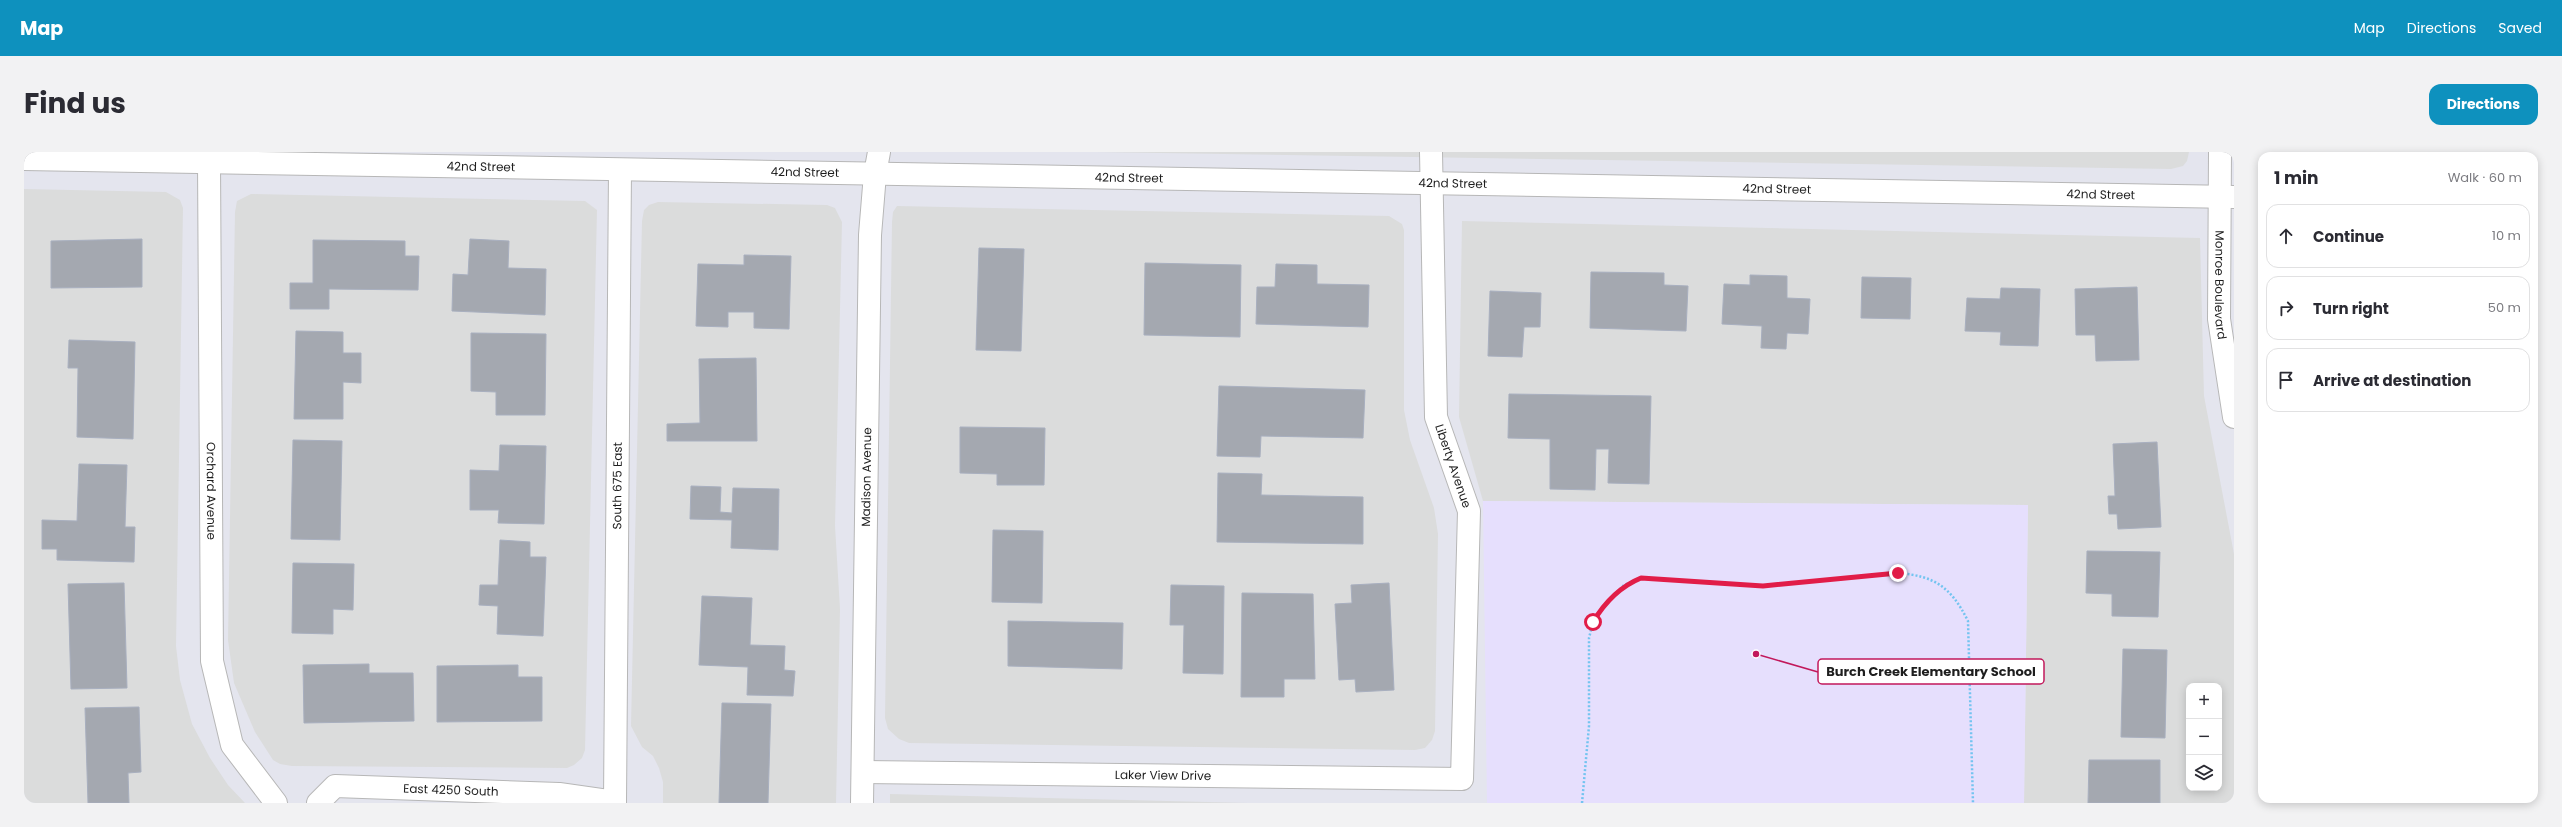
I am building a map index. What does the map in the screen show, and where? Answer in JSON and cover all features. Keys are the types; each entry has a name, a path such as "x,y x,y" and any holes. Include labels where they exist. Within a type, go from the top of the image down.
{"street":[{"name":"Madison Avenue","path":"862,803 870,235 875,174 879,152"},
{"name":"Liberty Avenue","path":"1431,152 1430,183 1436,417 1469,511 1462,779"},
{"name":"Monroe Boulevard","path":"2220,152 2227,197 2219,318 2234,417"},
{"name":"42nd Street","path":"24,159 209,162 337,158 620,170 2227,197"},
{"name":"Orchard Avenue","path":"209,162 212,661 232,745 276,803"},
{"name":"South 675 East","path":"615,802 620,170"},
{"name":"Laker View Drive","path":"863,772 1462,779"},
{"name":"East 4250 South","path":"318,803 335,786 559,794 615,802"}],"path":[{"path":"1582,803 1589,726 1589,638 1593,622 1600,611 1624,585 1641,578 1763,586 1898,573 1920,574 1941,585 1959,603 1968,621 1973,803"}],"shaded area":[{"path":"1096,152 2189,152 2187,161 2183,166 2171,169"},
{"path":"24,189 166,192 180,200 183,208 176,646 180,680 192,724 210,758 228,785 245,803 24,803"},
{"path":"251,194 585,201 597,210 585,750 582,758 574,765 567,768 292,766 280,764 273,760 255,732 234,683 228,640 235,212 237,201"},
{"path":"658,202 827,205 835,208 842,222 835,526 840,609 836,803 663,803 663,782 659,768 653,756 642,747 631,726 642,221 644,210 649,205"},
{"path":"897,206 1389,216 1402,224 1404,230 1404,410 1410,440 1434,508 1438,534 1435,731 1432,740 1425,748 1415,750 909,743 899,739 888,729 885,718 892,222 893,212"},
{"path":"1462,221 2200,238 2204,396 2234,554 2234,803 2024,803 2028,505 1483,501 1459,417"},
{"path":"1483,501 2028,505 2024,803 1487,803"},
{"path":"890,794 1248,803 890,803"}],"building":[{"path":"142,239 142,287 51,288 51,241"},
{"path":"470,239 509,241 508,268 546,269 545,315 452,311 453,274 468,275"},
{"path":"313,240 405,241 405,256 419,256 418,290 329,289 329,309 290,309 290,283 313,283"},
{"path":"979,248 1024,249 1021,351 976,350"},
{"path":"744,255 791,256 789,329 754,328 754,312 728,312 728,327 696,326 698,264 744,265"},
{"path":"1145,263 1241,265 1240,337 1144,335"},
{"path":"1276,264 1317,265 1317,284 1369,285 1368,327 1256,324 1257,287 1275,287"},
{"path":"1591,272 1664,273 1664,285 1688,286 1686,331 1590,328"},
{"path":"1750,275 1787,276 1787,298 1810,299 1808,334 1787,333 1786,349 1761,348 1762,326 1722,324 1724,284 1750,285"},
{"path":"1862,277 1911,278 1910,319 1861,318"},
{"path":"2137,287 2139,360 2096,361 2095,335 2076,335 2075,289"},
{"path":"2001,288 2040,289 2038,346 2000,345 2001,332 1965,331 1967,298 2000,299"},
{"path":"1490,291 1541,293 1540,327 1524,327 1522,357 1488,356"},
{"path":"296,331 343,332 343,353 361,353 361,383 343,382 343,419 294,419"},
{"path":"471,333 546,334 545,415 496,415 496,392 471,391"},
{"path":"69,340 135,342 133,439 77,437 78,368 68,368"},
{"path":"756,358 757,441 667,441 667,424 700,423 699,359"},
{"path":"1219,386 1365,390 1363,438 1261,436 1260,457 1217,456"},
{"path":"1509,394 1651,396 1649,484 1608,483 1609,449 1596,449 1595,490 1550,489 1550,439 1508,438"},
{"path":"960,427 1045,428 1044,485 997,485 997,474 960,473"},
{"path":"293,440 342,441 340,540 291,539"},
{"path":"2157,442 2161,527 2118,529 2117,514 2109,514 2108,496 2115,496 2113,444"},
{"path":"500,445 546,446 544,524 498,523 499,510 470,510 470,470 499,471"},
{"path":"79,464 127,465 125,527 135,527 134,562 57,560 57,549 42,549 42,520 77,521"},
{"path":"1218,473 1262,474 1261,495 1363,497 1363,544 1217,542"},
{"path":"691,486 721,487 720,512 732,513 733,488 779,489 778,550 731,548 732,520 690,519"},
{"path":"993,530 1043,531 1042,603 992,602"},
{"path":"500,540 530,542 530,557 546,557 543,636 497,634 498,606 479,605 480,585 498,585"},
{"path":"2087,551 2160,552 2158,617 2112,616 2112,594 2086,593"},
{"path":"293,563 354,564 353,610 333,609 333,634 292,633"},
{"path":"124,583 127,688 71,689 68,584"},
{"path":"1389,583 1394,690 1356,692 1355,679 1339,680 1335,604 1352,603 1351,585"},
{"path":"1171,585 1224,586 1223,674 1183,673 1184,625 1170,625"},
{"path":"1242,593 1313,594 1315,679 1284,679 1284,697 1241,697"},
{"path":"702,596 752,598 750,645 785,646 784,670 795,671 793,696 747,695 748,667 699,665"},
{"path":"1008,621 1123,623 1122,669 1008,666"},
{"path":"2123,649 2167,650 2165,738 2121,737"},
{"path":"369,664 369,673 413,673 414,721 304,723 303,665"},
{"path":"518,665 518,677 542,677 542,721 437,722 437,666"},
{"path":"722,703 771,704 768,803 719,803"},
{"path":"139,707 141,772 128,773 129,803 88,803 85,708"},
{"path":"2089,760 2160,760 2160,803 2088,803"}],"place":[{"name":"Burch Creek Elementary School","path":"1756,654"}],"route":[{"path":"1593,622 1600,611 1624,585 1641,578 1763,586 1898,573"}]}
